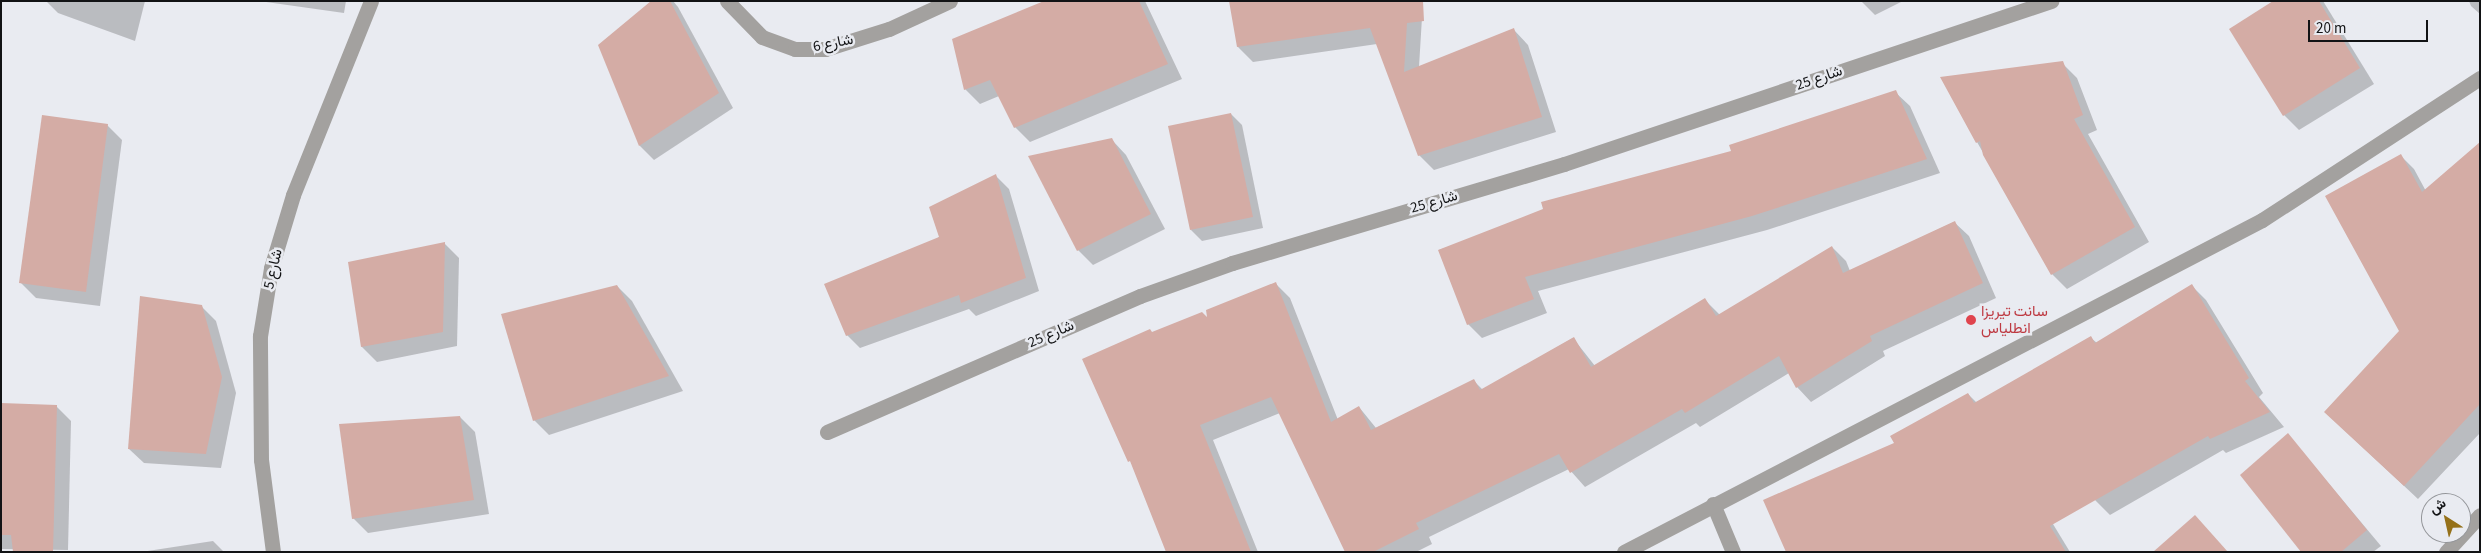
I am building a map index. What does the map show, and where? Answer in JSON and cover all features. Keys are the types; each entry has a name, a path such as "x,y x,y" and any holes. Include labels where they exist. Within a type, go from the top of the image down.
{"street":[{"name":"شارع 5","path":"273,552 261,460 260,414 260,336 270,278 293,195 371,1"},
{"name":"شارع 6","path":"727,1 762,37 795,49 825,48 889,29 950,1"},
{"name":"شارع 25","path":"827,432 1131,300 1232,263 1564,164 2051,1"},
{"path":"1624,552 2262,220 2480,78"},
{"path":"1713,504 1733,552"},
{"path":"2446,552 2480,515"}],"building":[{"path":"651,1 670,1 719,93 639,146 598,45"},
{"path":"1044,1 1139,1 1168,64 1014,128 990,80 964,90 952,39"},
{"path":"1229,1 1423,1 1424,21 1407,23 1404,72 1514,28 1542,117 1418,156 1370,28 1237,47"},
{"path":"2273,1 2319,1 2360,68 2283,116 2229,29"},
{"path":"2063,61 2083,115 2074,119 2135,227 2051,275 1983,155 1980,141 1976,143 1940,77"},
{"path":"1896,90 1927,159 1752,216 1525,277 1534,299 1467,325 1438,250 1543,209 1541,202 1731,151 1729,145"},
{"path":"1231,113 1253,217 1190,230 1168,126"},
{"path":"42,115 108,124 86,292 19,283"},
{"path":"1112,138 1151,214 1077,251 1028,156"},
{"path":"2480,142 2480,404 2404,486 2324,412 2399,331 2325,196 2401,154 2422,192"},
{"path":"996,174 1026,278 961,303 959,295 846,336 824,284 939,237 929,207"},
{"path":"1955,221 1983,283 1870,336 1872,341 1796,388 1779,356 1685,413 1682,409 1570,473 1559,454 1416,523 1419,529 1373,552 1345,552 1271,397 1200,425 1251,552 1166,552 1130,461 1128,462 1082,359 1150,329 1152,332 1202,312 1207,317 1206,310 1276,282 1331,422 1359,406 1371,430 1474,379 1480,390 1574,337 1591,367 1705,298 1716,316 1832,246 1843,273"},
{"path":"445,242 443,332 361,347 348,262"},
{"path":"2192,284 2249,378 2245,381 2270,412 2210,439 2208,436 2050,526 2066,552 1786,552 1763,500 1894,443 1890,436 1968,393 1974,403 2091,336 2095,343"},
{"path":"617,285 669,376 533,421 501,314"},
{"path":"140,296 202,305 222,377 206,454 128,449"},
{"path":"1,403 57,405 53,552 13,552 11,535 1,535"},
{"path":"460,416 474,500 352,519 339,424"},
{"path":"2288,433 2367,530 2341,552 2301,552 2240,475"},
{"path":"2195,515 2228,552 2153,552"}],"place":[{"name":"سانت تيريزا انطلياس","path":"1971,320"}]}
